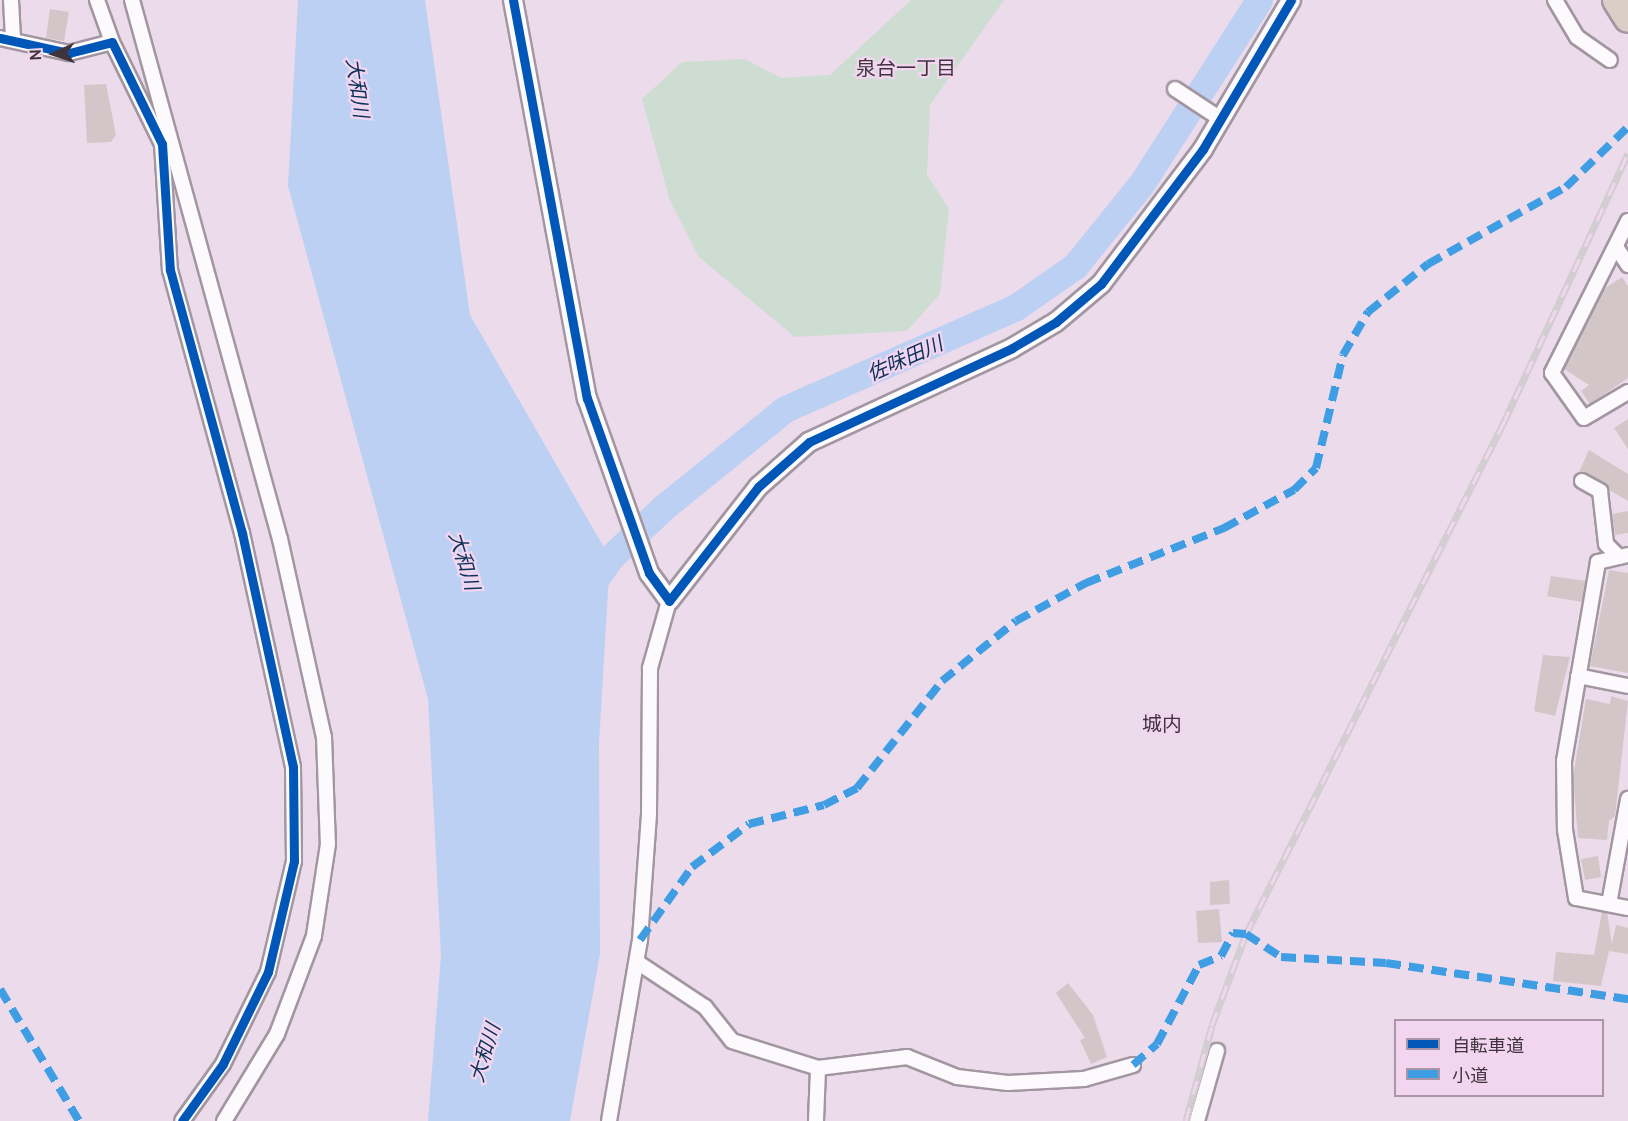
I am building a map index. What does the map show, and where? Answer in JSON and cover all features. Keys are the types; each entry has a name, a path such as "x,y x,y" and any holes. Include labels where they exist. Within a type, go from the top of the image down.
{"highway":[{"path":"1616,0 1628,19"}],"street":[{"path":"10,0 6,38 69,53 112,42"},
{"path":"98,0 112,42 166,143 170,270 270,649 293,767 296,810 294,861 268,972 228,1055 182,1121"},
{"path":"132,0 166,143 300,617 324,737 328,794 323,892 302,976 253,1080 224,1121"},
{"path":"513,0 583,381 617,489 649,573 669,602"},
{"path":"609,1121 637,962 649,814 650,668 669,602 758,487 809,442 973,368 1078,306 1101,284 1218,117 1291,0"},
{"path":"1554,0 1577,37 1610,60"},
{"path":"1175,89 1218,117"},
{"path":"1628,221 1552,373 1584,418 1628,392"},
{"path":"1616,247 1628,265"},
{"path":"1582,481 1600,491 1606,544 1624,556"},
{"path":"1624,556 1598,562 1564,760 1565,830 1576,898 1628,908"},
{"path":"1578,676 1628,686"},
{"path":"1609,904 1628,799"},
{"path":"637,962 705,1007 732,1041 818,1068 906,1057 957,1077 1008,1083 1084,1079 1133,1065"},
{"path":"1197,1121 1217,1051"},
{"path":"816,1121 818,1068"}],"shaded area":[{"path":"911,0 1004,0 930,105 927,175 949,209 940,294 907,331 795,337 699,257 670,201 642,99 682,62 745,59 781,78 830,75"}],"water":[{"name":"大和川","path":"298,0 425,0 470,315 610,558 599,743 600,954 570,1121 428,1121 441,955 428,699 288,186"}],"building":[{"path":"50,9 69,12 64,41 46,38"},
{"path":"106,84 116,135 111,142 87,143 84,85"},
{"path":"1622,277 1628,286 1628,378 1590,404 1581,391 1589,385 1564,369 1604,289"},
{"path":"1628,419 1628,449 1614,428"},
{"path":"1589,450 1628,474 1628,501 1579,472"},
{"path":"1628,511 1628,533 1615,535 1612,514"},
{"path":"1609,570 1628,573 1628,673 1590,666"},
{"path":"1551,576 1586,581 1582,602 1547,596"},
{"path":"1543,655 1570,657 1555,716 1534,711"},
{"path":"1611,696 1628,701 1615,816 1609,821 1607,840 1578,838 1573,777 1586,699 1610,704"},
{"path":"1598,856 1601,877 1585,880 1581,859"},
{"path":"1229,880 1230,904 1210,905 1210,882"},
{"path":"1219,909 1222,942 1198,943 1196,911"},
{"path":"1602,912 1607,913 1612,944 1616,925 1628,928 1628,954 1609,951 1601,986 1553,981 1556,952 1594,955"},
{"path":"1068,983 1093,1015 1107,1057 1091,1064 1080,1040 1085,1038 1056,993"}],"waterway":[{"name":"佐味田川","path":"590,587 610,558 664,507 785,409 1016,307 1075,266 1142,183 1259,0"}],"railway":[{"path":"1186,1121 1212,1025 1246,934 1503,424 1628,153"}],"marked path":[{"path":"640,940 692,867 749,824 824,805 857,788 942,681 1016,621 1086,583 1224,528 1294,490 1316,468 1343,355 1368,312 1428,264 1566,187 1628,127"},
{"path":"1133,1065 1157,1044 1199,965 1221,956 1233,933 1246,934 1281,957 1386,963 1628,999"},
{"path":"0,989 79,1121"}],"cycle path":[{"path":"513,0 587,398 649,573 669,601 758,487 809,442 1012,348 1056,322 1101,284 1203,149 1291,0"},
{"path":"0,38 69,53 112,42 162,144 170,270 242,533 293,767 294,861 268,972 223,1064 182,1121"}],"district":[{"name":"泉台一丁目","path":"906,68"},
{"name":"城内","path":"1162,724"}]}
